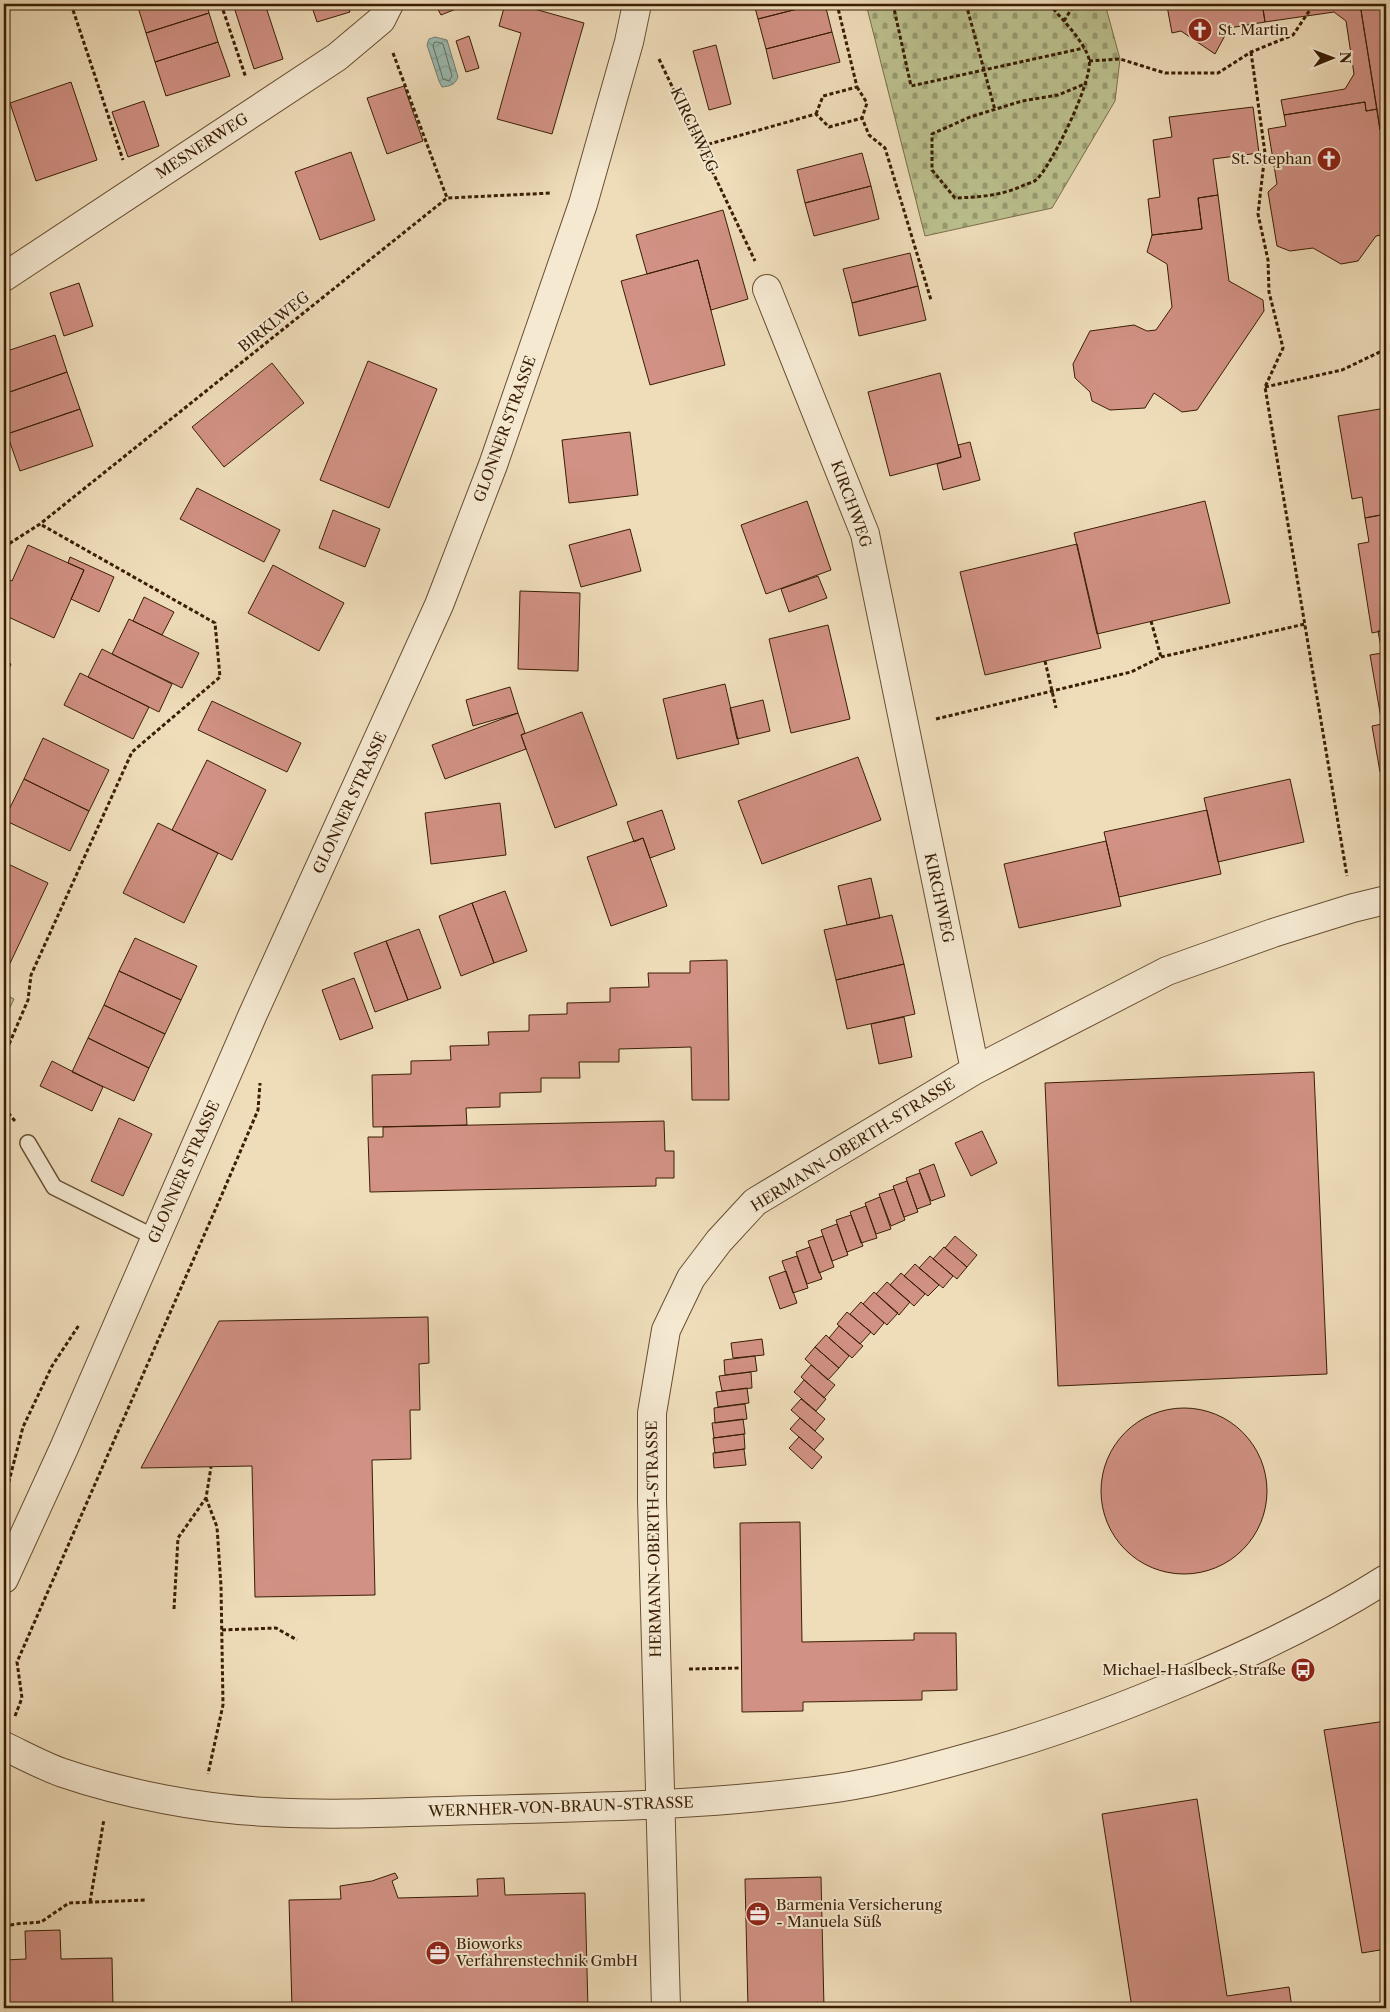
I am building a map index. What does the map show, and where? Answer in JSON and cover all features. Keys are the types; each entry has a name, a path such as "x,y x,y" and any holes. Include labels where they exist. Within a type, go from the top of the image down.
{"street":[{"name":"GLONNER STRASSE","path":"4,1580 254,1014 439,605 500,447 583,204 629,42 637,4"},
{"name":"MESNERWEG","path":"4,278 133,190 337,57 385,12"},
{"name":"KIRCHWEG","path":"767,289 865,534 975,1070"},
{"name":"HERMANN-OBERTH-STRASSE","path":"666,2008 659,1806 652,1500 652,1413 666,1330 691,1278 719,1241 755,1202 975,1070 1167,971 1273,933 1352,908 1386,900"},
{"name":"WERNHER-VON-BRAUN-STRASSE","path":"4,1746 59,1772 109,1787 201,1804 265,1812 336,1814 659,1806 846,1786 903,1776 1029,1741 1130,1704 1236,1659 1341,1608 1386,1579"}],"lane":[{"path":"28,1143 54,1187 156,1238"}],"path":[{"path":"71,4 133,190"},
{"path":"221,4 257,110"},
{"path":"837,4 857,86 867,103 862,118 868,135 885,148 931,300"},
{"path":"893,4 911,86 1084,48"},
{"path":"966,4 995,110"},
{"path":"1049,4 1084,48 1089,61 1087,83 1060,142 1036,180 1007,193 984,197 955,198 932,170 932,134 970,117 1022,102 1058,95 1087,83"},
{"path":"1064,21 1072,8 1071,4"},
{"path":"1089,61 1120,59 1165,74 1218,72 1251,52 1293,35 1314,4"},
{"path":"385,12 447,198 554,193 583,204"},
{"name":"KIRCHWEG","path":"629,42 656,53 702,146 767,289"},
{"path":"1251,52 1265,153 1258,214 1268,260 1269,292 1283,348 1265,387 1352,908"},
{"path":"816,114 823,96 857,86"},
{"path":"702,146 816,114"},
{"path":"816,114 829,127 862,118"},
{"name":"BIRKLWEG","path":"4,547 40,524 447,198"},
{"path":"1265,387 1342,370 1386,348"},
{"path":"4,1056 28,1000 31,975 132,752 220,677 215,623 40,524"},
{"path":"1151,621 1161,657"},
{"path":"904,727 1131,672 1161,657 1305,624"},
{"path":"1045,661 1056,708"},
{"path":"14,1717 22,1698 18,1662 258,1110 261,1076"},
{"path":"6,1491 23,1427 52,1366 84,1318"},
{"path":"174,1609 178,1538 206,1498 211,1467"},
{"path":"201,1804 223,1705 222,1630 217,1527 206,1498"},
{"path":"222,1630 276,1628 297,1640"},
{"path":"708,1669 742,1668"},
{"path":"90,1902 102,1832"},
{"path":"4,1927 41,1922 69,1903 146,1900"}],"green space":[{"path":"866,4 1105,4 1120,59 1115,101 1052,208 925,236"},
{"path":"4,994 14,999 4,1020"}],"water":[{"path":"435,37 447,40 458,77 450,86 442,87 427,45 429,39"}],"building":[{"path":"137,4 207,4 209,13 146,33"},
{"path":"233,4 265,4 283,59 254,69"},
{"path":"311,4 347,4 350,12 317,22"},
{"path":"435,4 482,4 461,7 441,15"},
{"path":"505,4 517,4 584,23 552,134 497,119 521,33 499,26"},
{"path":"754,4 817,4 758,19"},
{"path":"817,4 825,4 832,32 766,49 758,19"},
{"name":"St. Martin","path":"1164,4 1296,4 1263,9 1265,22 1229,28 1215,54 1181,31 1172,33 1167,6"},
{"path":"1296,4 1360,4 1377,109 1366,111 1365,102 1284,115 1281,100 1345,89 1354,74 1346,21 1334,12 1265,22 1263,9"},
{"path":"1360,4 1386,4 1386,129 1380,130"},
{"path":"209,13 218,42 155,62 146,33"},
{"path":"832,32 840,62 773,79 766,49"},
{"path":"469,36 479,68 466,72 456,41"},
{"path":"218,42 230,76 166,96 155,62"},
{"path":"716,45 731,104 709,110 693,51"},
{"path":"71,82 97,160 36,181 10,103"},
{"path":"404,86 423,141 387,154 367,98"},
{"path":"144,101 159,146 128,157 112,112"},
{"name":"St. Stephan","path":"1365,102 1366,111 1377,109 1380,130 1386,134 1386,234 1376,236 1358,261 1341,264 1313,248 1290,251 1277,246 1268,192 1277,184 1268,129 1286,126 1284,115"},
{"path":"1253,107 1259,153 1213,159 1218,195 1198,198 1202,229 1152,235 1148,199 1160,197 1153,140 1172,137 1169,117"},
{"path":"351,152 375,220 320,240 295,172"},
{"path":"862,153 871,186 805,203 797,170"},
{"path":"871,186 879,219 814,236 805,203"},
{"path":"1218,195 1229,281 1263,300 1264,311 1197,410 1182,412 1154,393 1145,408 1110,410 1092,401 1090,392 1075,378 1073,364 1090,331 1134,325 1147,331 1156,330 1172,307 1167,264 1147,252 1152,235 1202,229 1198,198"},
{"path":"723,210 748,299 711,310 698,260 647,274 636,235"},
{"path":"910,253 918,286 852,303 843,269"},
{"path":"698,260 725,365 650,385 621,281"},
{"path":"79,283 93,326 64,336 50,293"},
{"path":"918,286 926,320 859,336 852,303"},
{"path":"55,335 67,372 4,394 4,352"},
{"path":"368,361 437,389 389,508 320,480"},
{"path":"272,363 304,403 224,467 192,427"},
{"path":"67,372 80,409 7,434 4,425 4,394"},
{"path":"940,373 961,457 890,476 868,392"},
{"path":"1386,408 1386,514 1365,518 1362,497 1352,499 1338,416"},
{"path":"80,409 93,446 20,471 7,434"},
{"path":"630,432 638,495 569,503 562,440"},
{"path":"970,442 980,480 943,490 937,464 961,457 958,445"},
{"path":"197,488 280,530 264,562 180,519"},
{"path":"807,501 831,570 766,594 741,525"},
{"path":"1205,501 1230,603 1097,634 1074,533"},
{"path":"333,510 380,529 365,567 319,548"},
{"path":"1386,514 1386,630 1372,633 1358,544 1369,542 1365,518"},
{"path":"630,529 641,571 581,587 569,545"},
{"path":"1077,544 1101,648 985,675 960,572"},
{"path":"28,545 84,570 54,638 4,615 4,586 7,579 12,581"},
{"path":"70,557 114,577 99,612 71,599 84,570 68,563"},
{"path":"273,565 344,603 319,651 248,613"},
{"path":"818,576 827,598 789,612 781,589"},
{"path":"520,591 580,593 578,671 518,669"},
{"path":"144,597 174,612 162,635 133,621"},
{"path":"129,619 199,653 182,688 112,654"},
{"path":"828,625 850,719 791,733 769,639"},
{"path":"1386,630 1386,771 1380,772 1372,726 1382,724 1370,655 1382,653 1378,631"},
{"path":"102,649 172,684 159,712 88,677"},
{"path":"4,660 11,664 4,679"},
{"path":"80,673 149,707 133,739 64,705"},
{"path":"725,684 739,744 677,759 663,699"},
{"path":"510,687 518,713 473,726 466,700"},
{"path":"763,700 770,731 737,739 730,708"},
{"path":"212,701 301,743 287,772 198,730"},
{"path":"582,712 617,805 555,828 521,735"},
{"path":"518,713 525,733 521,735 526,749 445,779 432,745"},
{"path":"43,738 109,770 89,811 24,779"},
{"path":"858,757 881,820 762,864 738,801"},
{"path":"207,760 266,790 232,860 172,830"},
{"path":"24,779 89,811 70,851 4,820"},
{"path":"1290,779 1304,842 1218,862 1204,798"},
{"path":"500,803 506,855 431,864 425,813"},
{"path":"662,810 675,849 650,858 643,838 634,842 627,822"},
{"path":"1207,810 1221,874 1119,897 1104,832"},
{"path":"158,823 218,853 184,923 123,893"},
{"path":"643,838 667,906 611,926 587,857"},
{"path":"1106,841 1121,906 1019,928 1004,864"},
{"path":"4,862 48,883 5,974 4,973"},
{"path":"871,878 880,918 847,925 838,886"},
{"path":"505,891 527,951 494,963 472,903"},
{"path":"472,903 494,963 461,976 439,916"},
{"path":"892,915 904,964 836,980 824,930"},
{"path":"419,929 441,988 408,1000 386,941"},
{"path":"135,938 197,966 181,1000 119,971"},
{"path":"386,941 408,1000 375,1012 354,953"},
{"path":"727,960 729,1100 692,1100 691,1047 619,1049 619,1062 579,1062 580,1078 541,1078 541,1092 500,1093 500,1107 466,1108 467,1125 373,1127 372,1075 411,1074 411,1061 451,1060 450,1046 489,1045 488,1032 529,1031 529,1015 567,1014 567,1003 610,1002 610,988 649,987 648,973 690,973 690,961"},
{"path":"904,964 915,1014 847,1029 836,980"},
{"path":"119,971 181,1000 165,1034 104,1005"},
{"path":"354,978 373,1028 340,1040 322,990"},
{"path":"104,1005 165,1034 149,1068 88,1038"},
{"path":"904,1017 912,1057 879,1064 871,1024"},
{"path":"88,1038 149,1068 134,1101 72,1072"},
{"path":"52,1061 103,1087 92,1111 40,1086"},
{"path":"1314,1072 1327,1374 1058,1386 1045,1083"},
{"path":"119,1118 152,1134 123,1196 91,1181"},
{"path":"664,1121 665,1151 674,1151 674,1178 656,1178 656,1186 370,1192 368,1137 383,1137 383,1127"},
{"path":"982,1131 997,1163 971,1176 955,1143"},
{"path":"934,1164 945,1196 931,1201 919,1170"},
{"path":"920,1173 931,1204 917,1209 906,1178"},
{"path":"907,1181 918,1212 904,1217 893,1186"},
{"path":"894,1189 905,1220 891,1226 879,1194"},
{"path":"880,1197 891,1229 876,1234 865,1203"},
{"path":"866,1206 877,1238 861,1243 850,1212"},
{"path":"851,1215 863,1246 847,1252 836,1220"},
{"path":"837,1224 848,1255 832,1261 821,1230"},
{"path":"823,1236 834,1267 819,1273 808,1241"},
{"path":"955,1236 977,1255 967,1267 945,1248"},
{"path":"810,1247 822,1279 807,1284 796,1252"},
{"path":"944,1247 967,1267 957,1279 933,1259"},
{"path":"797,1256 808,1288 793,1293 782,1261"},
{"path":"930,1256 953,1276 943,1288 919,1268"},
{"path":"915,1264 939,1285 928,1296 904,1276"},
{"path":"786,1271 797,1303 780,1309 769,1277"},
{"path":"901,1273 925,1294 914,1306 890,1285"},
{"path":"887,1282 910,1302 899,1315 876,1294"},
{"path":"874,1292 898,1313 887,1325 863,1304"},
{"path":"861,1302 884,1323 874,1335 850,1314"},
{"path":"847,1312 871,1332 860,1344 837,1324"},
{"path":"428,1317 429,1363 419,1364 420,1410 410,1410 411,1459 372,1460 375,1595 255,1597 252,1466 141,1468 219,1321"},
{"path":"839,1326 863,1346 852,1358 829,1338"},
{"path":"826,1335 849,1356 839,1368 815,1347"},
{"path":"762,1339 764,1355 733,1358 731,1343"},
{"path":"815,1347 839,1368 828,1380 805,1359"},
{"path":"755,1356 757,1371 725,1375 724,1360"},
{"path":"811,1365 835,1385 824,1398 801,1377"},
{"path":"751,1372 752,1388 722,1391 719,1376"},
{"path":"804,1380 826,1399 816,1411 794,1392"},
{"path":"747,1388 749,1403 718,1407 716,1392"},
{"path":"801,1399 825,1419 815,1431 791,1410"},
{"path":"745,1404 747,1419 715,1423 714,1408"},
{"path":"1184,1408 1208,1412 1223,1418 1248,1439 1257,1452 1263,1467 1267,1491 1263,1515 1257,1530 1236,1555 1223,1564 1208,1570 1184,1574 1160,1570 1145,1564 1120,1543 1111,1530 1105,1515 1101,1491 1105,1467 1111,1452 1132,1427 1145,1418 1160,1412"},
{"path":"800,1418 824,1439 814,1450 790,1429"},
{"path":"743,1419 745,1434 714,1438 712,1423"},
{"path":"744,1434 745,1449 715,1453 713,1438"},
{"path":"799,1437 822,1457 812,1469 789,1448"},
{"path":"744,1449 746,1465 714,1468 713,1453"},
{"path":"800,1522 802,1642 914,1640 914,1633 956,1633 957,1690 922,1691 922,1700 803,1702 803,1711 742,1712 740,1523"},
{"path":"1386,1721 1386,1949 1362,1953 1324,1730"},
{"path":"1197,1799 1227,1996 1289,1987 1292,2008 1132,2008 1102,1814"},
{"name":"Bioworks Verfahrenstechnik GmbH","path":"395,1873 398,1878 392,1881 398,1898 478,1896 477,1879 504,1878 505,1895 585,1893 588,2008 292,2008 289,1900 341,1899 340,1886 372,1881"},
{"path":"821,1877 824,2008 748,2008 745,1879"},
{"path":"60,1930 61,1959 112,1958 113,2008 4,2008 4,1960 26,1959 25,1931"}],"place":[{"name":"St. Martin","path":"1200,30"},
{"name":"St. Stephan","path":"1329,159"},
{"name":"Michael-Haslbeck-Straße","path":"1303,1670"},
{"name":"Barmenia Versicherung - Manuela Süß","path":"758,1914"},
{"name":"Bioworks Verfahrenstechnik GmbH","path":"438,1953"}]}
